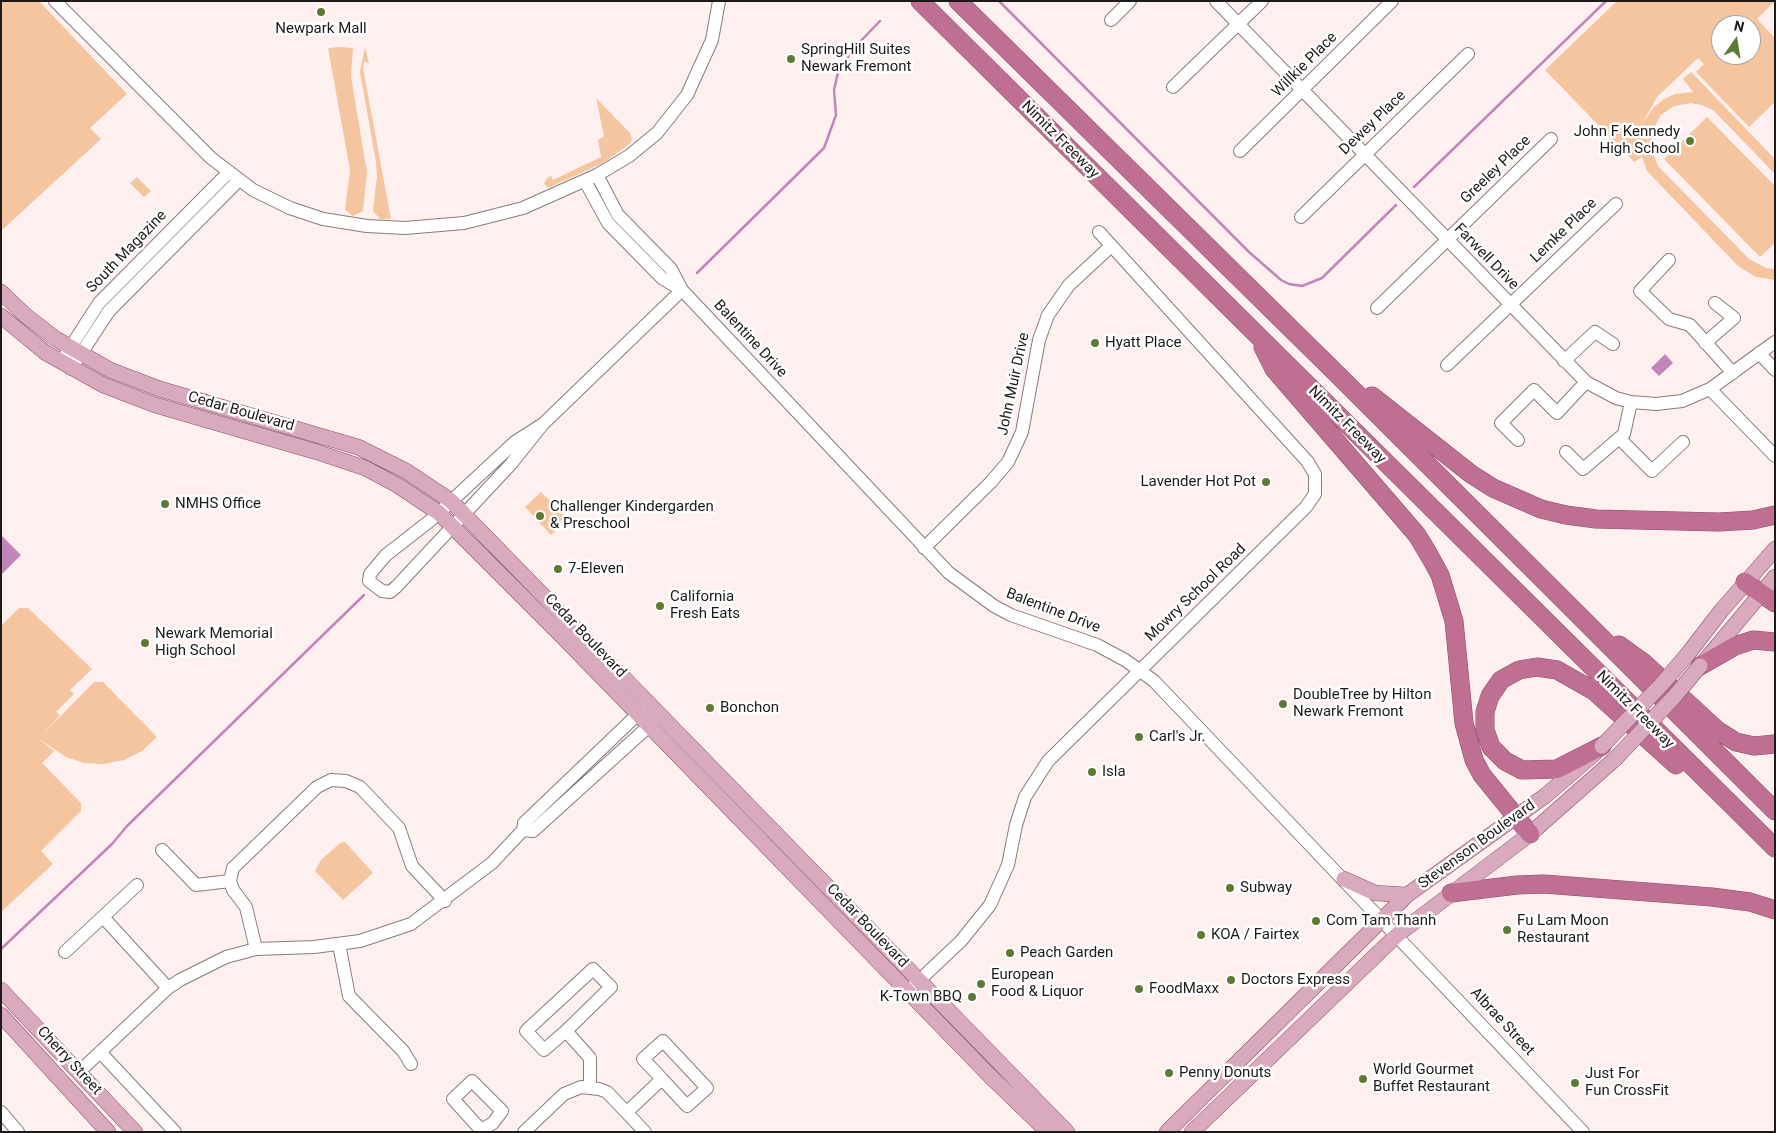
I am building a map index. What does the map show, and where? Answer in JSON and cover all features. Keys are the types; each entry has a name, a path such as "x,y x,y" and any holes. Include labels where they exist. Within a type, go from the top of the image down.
{"highway":[{"name":"Nimitz Freeway","path":"920,1 1775,848"},
{"name":"Nimitz Freeway","path":"958,1 1339,376 1566,605 1775,811"},
{"path":"1258,336 1274,369 1416,535 1430,555 1440,575 1454,621 1464,723 1474,760 1482,774 1530,834"},
{"path":"1339,376 1378,399 1442,453 1485,483 1517,500 1541,509 1596,519 1719,522 1753,520 1775,515"},
{"path":"1745,582 1768,597"},
{"path":"1566,605 1644,663 1717,730 1736,742 1754,746 1775,744"},
{"path":"1693,660 1753,640 1775,642"},
{"path":"1602,746 1557,769 1522,770 1505,761 1491,747 1485,730 1485,712 1490,696 1501,680 1519,670 1537,667 1557,670 1594,691 1677,766 1744,818"},
{"path":"1451,893 1517,884 1544,884 1712,897 1750,902 1775,910"}],"main road":[{"name":"Cedar Boulevard","path":"1,292 25,315 75,351 110,370 150,386 358,447 406,471 451,501 465,513 1067,1132"},
{"name":"Cedar Boulevard","path":"1,316 30,341 66,366 103,385 141,400 365,468 397,485 439,513 454,526 1048,1132"},
{"name":"Stevenson Boulevard","path":"1192,1132 1397,935 1530,834 1615,759 1674,697 1693,660 1745,582 1775,549"},
{"name":"Stevenson Boulevard","path":"1167,1132 1407,895 1574,773 1661,685 1768,597 1775,577"},
{"path":"1344,879 1375,893 1407,895"},
{"name":"Cherry Street","path":"1,990 135,1132"},
{"path":"6,1020 24,1026 61,1065 79,1072"},
{"name":"Cherry Street","path":"6,1020 108,1132"}],"street":[{"path":"55,1 233,177 272,200 310,215 350,224 391,228 444,226 504,214 543,201 591,178 629,156 646,143 667,122 687,95 712,40 719,1"},
{"path":"1111,20 1130,1"},
{"name":"Farwell Drive","path":"1216,1 1586,382 1616,398 1631,402 1656,404 1682,401 1710,389 1773,343"},
{"path":"1174,87 1262,1"},
{"name":"Willkie Place","path":"1240,151 1392,1"},
{"name":"Dewey Place","path":"1302,217 1364,154 1468,54"},
{"name":"Greeley Place","path":"1377,308 1551,139"},
{"name":"South Magazine","path":"66,366 75,351 120,299 233,177"},
{"name":"Balentine Drive","path":"591,178 608,223 662,278 682,290 924,548 962,584 1011,615 1097,645 1140,670 1177,702 1397,935"},
{"name":"Lemke Place","path":"1447,365 1616,204"},
{"name":"Mowry School Road","path":"908,991 972,929 998,892 1008,865 1020,811 1040,772 1059,749 1306,507 1315,494 1317,481 1307,461 1099,232"},
{"name":"John Muir Drive","path":"924,548 991,482 1008,462 1022,432 1039,340 1048,314 1069,285 1111,246"},
{"path":"1669,260 1640,290 1669,319 1690,325 1733,373"},
{"path":"543,424 515,442 439,513 375,567 370,574 369,581 382,591 390,592 396,587 525,448 543,424 682,290"},
{"path":"1705,343 1734,318 1715,304"},
{"path":"1564,361 1595,332 1613,344"},
{"path":"1759,353 1775,370"},
{"path":"1518,440 1501,423 1534,390 1557,413 1586,382"},
{"path":"1710,389 1775,456"},
{"path":"1566,452 1583,469 1624,434 1631,402"},
{"path":"1619,438 1652,471 1683,442"},
{"path":"79,1072 168,988 226,957 256,949 360,941 411,924 492,864 523,830 524,823 638,714 657,710"},
{"path":"523,830 533,831 649,726 657,710"},
{"path":"256,949 246,907 233,890 230,881 233,868 241,857 317,787 331,780 346,781 360,787 399,828 412,866 444,901"},
{"path":"162,850 196,885 230,881"},
{"path":"65,952 137,885"},
{"path":"103,917 168,988"},
{"name":"Albrae Street","path":"1397,935 1583,1132"},
{"path":"339,944 349,996 403,1051 411,1064"},
{"path":"593,968 611,987 566,1031 544,1050 526,1031 593,968"},
{"path":"566,1031 590,1058 590,1087"},
{"path":"663,1041 707,1088 687,1106 662,1079 644,1059 663,1041"},
{"path":"100,1052 175,1132"},
{"path":"627,1112 662,1079"},
{"path":"524,1132 564,1094 572,1089 590,1087 607,1092 645,1132"},
{"path":"1,1112 18,1132"}],"shaded area":[{"path":"1,1 39,1 127,94 90,128 101,139 1,231"},
{"path":"1617,1 1775,1 1761,15 1711,15 1711,65 1761,65 1761,23 1775,38 1775,102 1749,127 1696,72 1704,64 1698,58 1657,97 1642,124 1654,107 1664,99 1675,94 1693,92 1683,79 1691,72 1775,159 1775,174 1713,110 1701,105 1691,103 1674,106 1661,115 1652,131 1652,150 1658,166 1749,259 1766,268 1775,269 1775,280 1756,277 1738,266 1647,171 1642,157 1634,162 1545,70"},
{"path":"365,47 369,63 364,62 363,68 391,219 380,219 373,211 377,176 376,162 360,72"},
{"path":"328,48 353,48 351,77 367,172 363,211 353,216 345,210 350,170"},
{"path":"596,98 630,133 631,143 603,163 548,188 544,184 547,178 551,176 553,180 601,157 598,140 604,136"},
{"path":"1707,117 1775,186 1775,243 1760,257 1664,159"},
{"path":"137,177 151,191 144,197 130,183"},
{"path":"1665,354 1673,363 1659,376 1651,368"},
{"path":"541,492 568,519 551,535 525,507"},
{"path":"1,535 21,555 1,575"},
{"path":"19,608 28,608 92,669 70,690 74,694 56,712 60,715 40,737 94,682 103,682 157,737 142,751 124,760 103,764 84,763 66,757 38,738 54,751 42,763 81,803 81,811 41,851 53,864 1,912 1,626"},
{"path":"345,842 373,873 343,900 315,871 321,860 340,843"}],"waterway":[{"path":"999,1 1249,252 1281,280 1289,284 1302,286 1322,278 1396,205"},
{"path":"1414,187 1606,1"},
{"path":"697,273 824,148 836,115 834,90 838,72 853,49 880,21"},
{"path":"1,949 112,844 127,826 364,595"}],"place":[{"name":"Newpark Mall","path":"321,12"},
{"name":"SpringHill Suites Newark Fremont","path":"791,59"},
{"name":"John F Kennedy High School","path":"1690,141"},
{"name":"Hyatt Place","path":"1095,343"},
{"name":"Lavender Hot Pot","path":"1266,482"},
{"name":"NMHS Office","path":"165,504"},
{"name":"Challenger Kindergarden & Preschool","path":"540,516"},
{"name":"7-Eleven","path":"558,569"},
{"name":"California Fresh Eats","path":"660,606"},
{"name":"Newark Memorial High School","path":"145,643"},
{"name":"DoubleTree by Hilton Newark Fremont","path":"1283,704"},
{"name":"Bonchon","path":"710,708"},
{"name":"Carl's Jr.","path":"1139,737"},
{"name":"Isla","path":"1092,772"},
{"name":"Subway","path":"1230,888"},
{"name":"Com Tam Thanh","path":"1316,921"},
{"name":"Fu Lam Moon Restaurant","path":"1507,930"},
{"name":"KOA / Fairtex","path":"1201,935"},
{"name":"Peach Garden","path":"1010,953"},
{"name":"Doctors Express","path":"1231,980"},
{"name":"European Food & Liquor","path":"981,984"},
{"name":"FoodMaxx","path":"1139,989"},
{"name":"K-Town BBQ","path":"972,997"},
{"name":"Penny Donuts","path":"1169,1073"},
{"name":"World Gourmet Buffet Restaurant","path":"1363,1079"},
{"name":"Just For Fun CrossFit","path":"1575,1083"}]}
